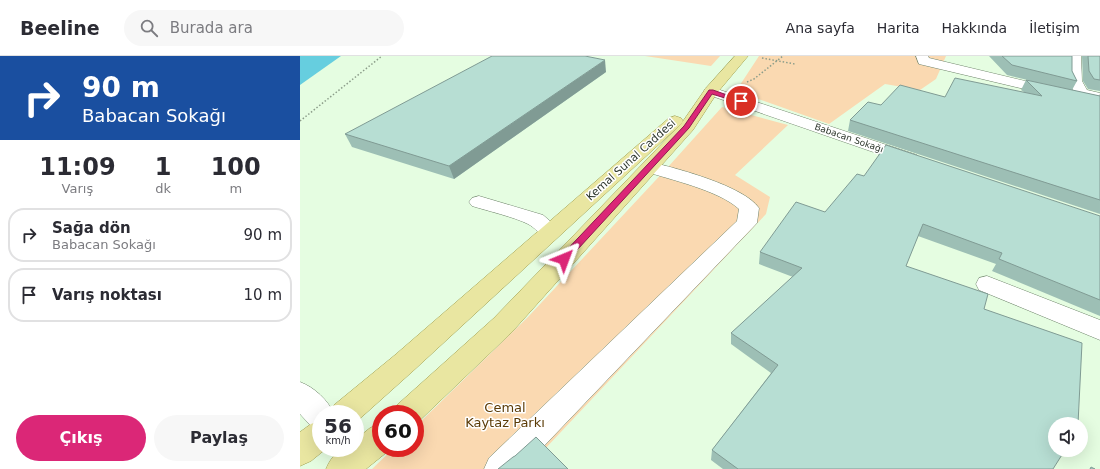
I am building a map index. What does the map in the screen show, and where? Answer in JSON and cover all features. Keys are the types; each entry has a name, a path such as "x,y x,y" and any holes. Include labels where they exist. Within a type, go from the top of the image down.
{"main road":[{"path":"719,94 749,57"},
{"name":"Kemal Sunal Caddesi","path":"417,405 504,325 544,280 719,94"},
{"name":"Kemal Sunal Caddesi","path":"355,405 404,363 683,114 719,94"},
{"path":"544,280 556,255 556,243 550,232"},
{"path":"300,451 312,441"},
{"path":"342,469 372,445"}],"street":[{"path":"922,56 924,61 1100,103"},
{"path":"1074,57 1075,81 1082,93 1100,96"},
{"name":"Babacan Sokağı","path":"719,94 928,164"},
{"path":"500,469 747,223 749,208 744,201 720,191 650,167"},
{"path":"479,202 536,220 550,232"},
{"path":"987,284 1100,330"},
{"path":"300,394 312,407"}],"path":[{"path":"300,121 382,56"},
{"path":"719,94 754,79 783,56"},
{"path":"749,57 795,64"}],"green space":[{"path":"645,56 720,56 711,66"},
{"path":"759,56 946,56 936,79 920,90 885,84 829,124 736,91"},
{"name":"Cemal Kaytaz Parkı","path":"722,107 788,125 735,175 770,197 766,214 525,469 372,469 385,457 424,457 424,418 528,317"}],"water":[{"path":"300,56 341,56 300,85"}],"building":[{"path":"492,56 585,56 605,60 449,166 345,134"},
{"path":"1002,56 1072,56 1072,71 1077,81 1012,65"},
{"path":"1088,56 1100,56 1100,80 1094,79 1089,71"},
{"path":"955,78 1042,96 1026,80 1100,96 1100,200 850,120 868,102 881,105 900,85 945,97"},
{"path":"886,145 1100,216 1100,300 999,259 1002,253 923,224 906,266 988,294 984,309 1082,343 1078,417 1048,417 1048,457 1061,457 1053,469 738,469 712,450 778,365 731,333 802,268 760,252 796,202 825,212 857,174 864,176"},
{"path":"536,437 568,469 498,469 515,456"}],"route":[{"path":"564,259 634,186 687,127 711,91 741,101"}]}
